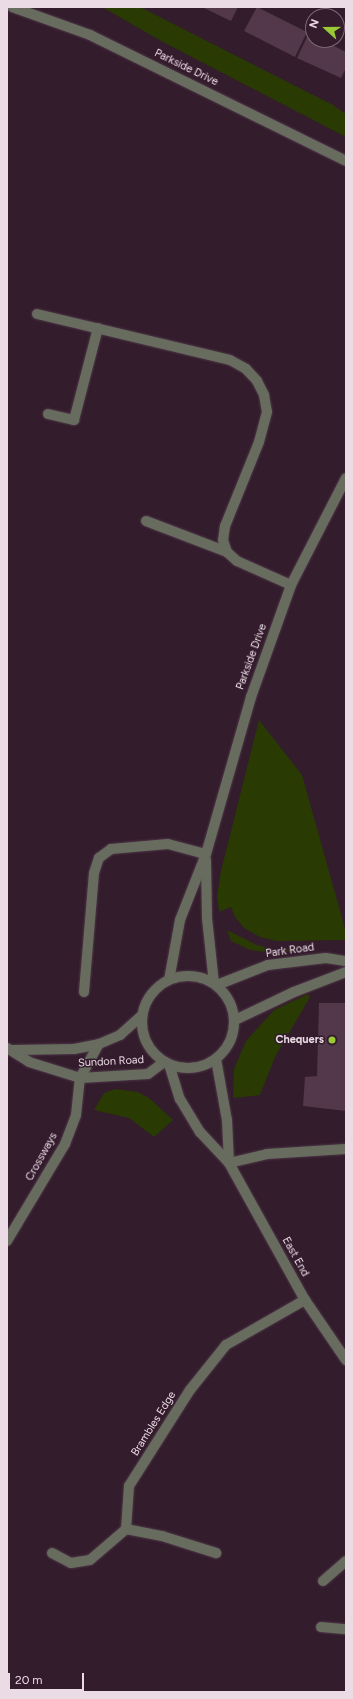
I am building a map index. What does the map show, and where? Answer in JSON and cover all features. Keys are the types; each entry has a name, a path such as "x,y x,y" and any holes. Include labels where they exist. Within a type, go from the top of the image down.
{"street":[{"name":"Parkside Drive","path":"12,7 90,35 346,161"},
{"path":"37,314 230,360 246,369 257,381 264,395 267,412 259,442 225,526 223,540 227,552"},
{"path":"48,414 74,420 98,328"},
{"name":"Parkside Drive","path":"168,980 180,920 206,854 251,697 291,585 346,478"},
{"path":"146,521 227,552 237,561 291,585"},
{"path":"84,992 94,873 100,858 111,849 168,844 206,854"},
{"name":"Parkside Drive","path":"206,854 208,918 215,984"},
{"name":"Park Road","path":"215,984 268,965 326,958 346,961"},
{"path":"235,1020 294,992 346,972"},
{"name":"East End","path":"215,984 199,977 184,976 168,980 151,994 142,1015 142,1029 146,1042 154,1054 166,1063 180,1099 200,1132 229,1163 305,1300 346,1360"},
{"path":"166,1063 193,1068 216,1060 230,1042 235,1020 229,1001 215,984"},
{"name":"Sundon Road","path":"10,1049 74,1049 99,1044 120,1035 142,1015"},
{"path":"80,1078 99,1044"},
{"name":"Sundon Road","path":"10,1049 29,1062 80,1078 148,1074 166,1063"},
{"name":"East End","path":"216,1060 227,1120 229,1163"},
{"name":"Crossways","path":"7,1241 65,1144 76,1115 80,1078"},
{"path":"229,1163 267,1154 346,1149"},
{"name":"Brambles Edge","path":"126,1529 129,1486 190,1390 226,1345 305,1300"},
{"path":"52,1553 71,1564 90,1560 126,1529 162,1536 216,1553"},
{"path":"322,1581 346,1561"},
{"path":"321,1626 346,1629"}],"green space":[{"path":"102,7 140,7 333,105 346,114 346,137 163,42"},
{"path":"259,720 302,775 346,932 346,940 276,941 260,937 244,928 235,917 231,907 219,912 217,896 221,871"},
{"path":"227,930 257,945 274,949 306,950 272,953 250,950 231,941"},
{"path":"308,994 310,997 275,1057 260,1095 233,1098 234,1069 246,1041 274,1010"},
{"path":"115,1089 138,1092 149,1098 173,1120 154,1137 129,1118 94,1110 104,1093"}],"building":[{"path":"202,7 238,7 231,21"},
{"path":"257,7 305,31 305,36 295,57 244,31"},
{"path":"305,41 305,48 338,48 346,52 346,68 341,78 297,58"},
{"name":"Chequers","path":"319,1003 346,1003 346,1111 303,1106 305,1077 317,1076"}],"place":[{"name":"Chequers","path":"332,1040"}]}
